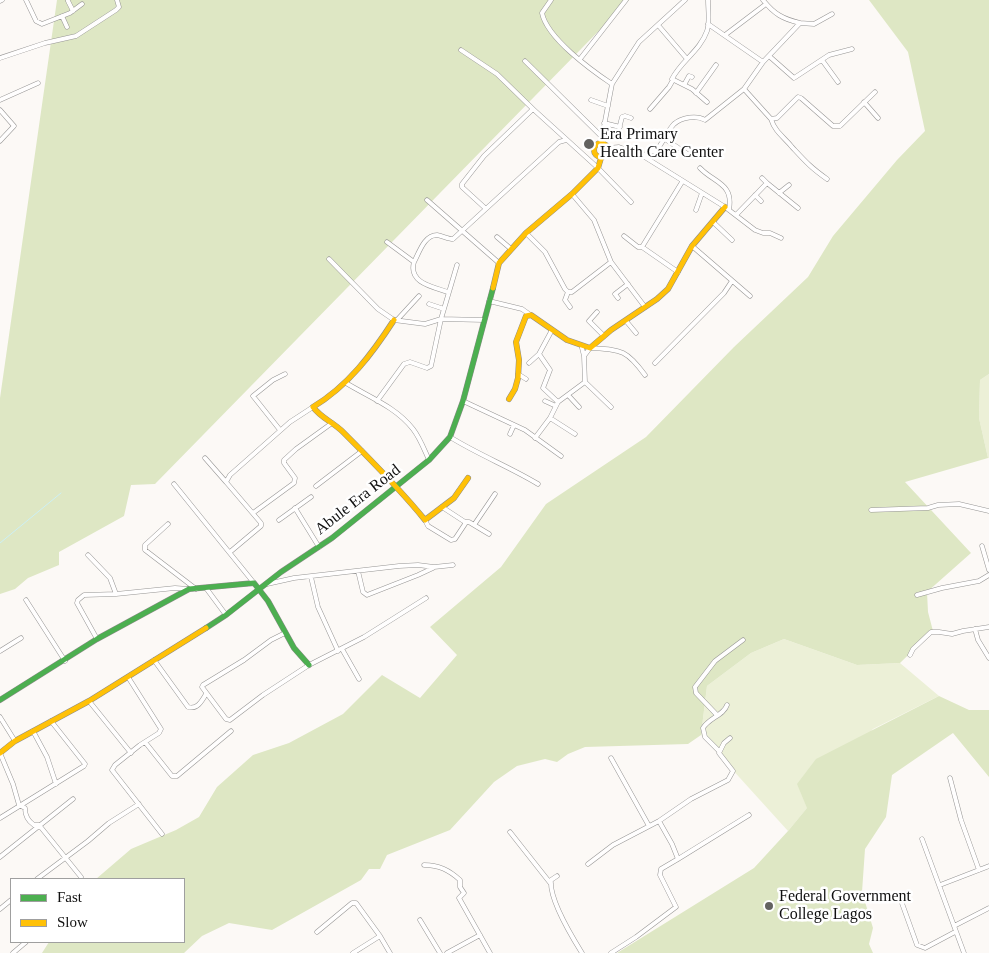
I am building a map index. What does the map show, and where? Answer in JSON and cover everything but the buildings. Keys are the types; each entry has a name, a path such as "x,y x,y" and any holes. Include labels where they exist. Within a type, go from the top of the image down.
{"street":[{"path":"26,0 36,21 40,24 73,11 82,4"},
{"path":"0,57 45,43 76,36 119,8 117,0"},
{"path":"551,0 542,13 544,22 557,38 586,66 612,84"},
{"path":"580,59 626,0"},
{"name":"Abule Era Road","path":"601,158 596,155 594,149 599,144 603,144 604,123 612,84 639,42 685,0"},
{"path":"650,109 669,87 680,66 703,40 708,24 708,0"},
{"path":"68,1 73,11"},
{"path":"725,35 764,2 779,16 800,23 814,24 832,14"},
{"path":"62,16 67,27"},
{"path":"643,156 650,151 656,151 676,123 692,117 700,117 705,120 744,89 763,62 800,23"},
{"path":"708,24 763,62"},
{"path":"658,25 687,59"},
{"path":"769,56 793,78 829,55 852,49"},
{"path":"461,50 497,74 559,134 598,168 631,202"},
{"path":"525,60 602,137"},
{"path":"822,60 838,82"},
{"path":"696,93 716,65"},
{"path":"684,85 689,76 692,77"},
{"path":"672,80 684,85 707,102"},
{"path":"0,100 38,83"},
{"path":"744,89 771,119 776,131 810,167 827,179"},
{"path":"771,119 777,118 798,97 829,125 840,126 875,92"},
{"path":"591,100 608,106"},
{"path":"864,102 878,118"},
{"path":"485,208 464,189 462,184 484,156 533,109"},
{"path":"0,110 14,126 0,141"},
{"path":"617,137 622,117 631,118"},
{"path":"604,123 620,127"},
{"path":"559,134 559,142"},
{"path":"665,139 689,155"},
{"path":"448,292 422,283 417,279 412,268 424,242 430,237 437,236 452,240 559,142 566,140"},
{"path":"603,144 608,148 619,148 643,156 682,182 727,208 755,230 762,233 770,233 781,238"},
{"name":"Abule Era Road","path":"0,753 15,741 89,701 226,615 264,584 319,547 429,460 450,438 464,401 499,263 526,233 572,194 598,168 601,158 607,155 608,148"},
{"path":"584,356 604,336 657,299 668,288 692,246 727,208 730,202 727,190 721,183 706,175 700,168"},
{"path":"762,178 798,208"},
{"path":"642,247 682,182"},
{"path":"736,215 767,183"},
{"path":"779,193 789,185"},
{"path":"696,210 702,193"},
{"path":"572,194 594,220 611,262 645,308"},
{"path":"755,195 761,202"},
{"path":"427,200 499,263"},
{"path":"713,222 732,240"},
{"path":"526,233 545,252 568,292"},
{"path":"624,236 678,272"},
{"path":"497,237 511,249"},
{"path":"387,242 414,262"},
{"path":"692,246 750,296"},
{"path":"329,260 378,308 395,320 425,324 441,319 484,320"},
{"path":"568,292 572,292 611,262"},
{"path":"377,401 404,364 410,362 427,368 431,366 441,319 457,265"},
{"path":"654,363 724,293 732,281"},
{"path":"618,298 615,294 628,284"},
{"path":"568,292 565,300 570,307"},
{"path":"226,482 230,475 298,415 326,400 346,383 395,320 420,296"},
{"path":"489,302 522,309 582,348 614,350 627,354 645,375"},
{"path":"429,304 444,309"},
{"path":"597,312 589,321 604,336"},
{"path":"509,399 515,388 518,374 517,341 526,316 529,314"},
{"path":"626,320 636,333"},
{"path":"529,363 539,354 552,330"},
{"path":"582,348 585,382 611,407"},
{"path":"539,354 550,370 543,388 557,404"},
{"path":"280,430 254,396 273,380 285,374"},
{"path":"518,374 526,379"},
{"path":"535,438 550,418 557,404 585,382"},
{"path":"346,383 394,411 406,421 418,436 429,460"},
{"path":"568,395 579,407"},
{"path":"464,401 525,430 561,456"},
{"path":"545,401 557,404"},
{"path":"313,407 320,416 340,429 404,494 426,520 428,526 453,540 457,537 465,522"},
{"path":"550,418 575,434"},
{"path":"252,513 294,483 295,478 284,463 287,456 332,423"},
{"path":"510,434 514,425"},
{"path":"450,438 480,455 517,471 538,484"},
{"path":"316,486 362,451"},
{"path":"205,458 261,523 261,526 230,552"},
{"path":"426,520 454,498 468,478"},
{"path":"174,484 259,589 298,655 309,665"},
{"path":"474,525 495,494"},
{"path":"279,520 311,497"},
{"path":"872,510 928,508 938,505 959,504 989,511"},
{"path":"442,507 465,522 489,534"},
{"path":"295,508 319,547"},
{"path":"168,524 145,545 145,550 196,589"},
{"path":"982,546 989,570"},
{"path":"88,555 110,578 116,594"},
{"path":"264,584 418,565 434,567 453,565"},
{"path":"358,572 363,592 367,594 434,567"},
{"path":"917,595 975,582 989,575"},
{"path":"310,577 318,607 340,650 359,679"},
{"path":"97,639 80,608 78,600 84,595 175,588 196,589 254,583"},
{"path":"206,588 226,615"},
{"path":"0,700 65,661 97,639 189,589"},
{"path":"285,632 202,687 226,719 230,720 263,694 309,665 391,621 426,598"},
{"path":"26,600 65,661"},
{"path":"910,655 913,649 931,632 952,634 989,627"},
{"path":"975,629 978,640 989,658"},
{"path":"0,651 21,638"},
{"path":"718,715 696,693 695,687 715,661 743,640"},
{"path":"154,660 188,707 199,705 206,694"},
{"path":"128,677 161,729 159,733 115,765 112,770 162,834"},
{"path":"89,701 131,753"},
{"path":"588,864 613,845 659,821 691,799 728,780 733,771 719,751 705,737 703,730 704,725 726,708 727,704"},
{"path":"0,717 15,741"},
{"path":"0,818 83,768 85,764 51,721"},
{"path":"33,731 47,757 56,784"},
{"path":"145,742 172,776 177,776 231,731"},
{"path":"719,751 724,742 730,738"},
{"path":"0,753 13,784 19,805 25,808 25,814 29,822 34,826 39,825"},
{"path":"611,758 650,826"},
{"path":"950,778 961,820 979,870"},
{"path":"0,857 73,798"},
{"path":"38,878 109,823 139,804"},
{"path":"611,953 676,907 660,875 662,869 749,815"},
{"path":"659,821 678,859"},
{"path":"39,825 81,877"},
{"path":"510,832 551,884 558,908 582,953"},
{"path":"922,839 964,953"},
{"path":"424,865 444,868 460,880 460,887 464,893 459,898 490,953"},
{"path":"940,885 989,866"},
{"path":"551,884 551,880 557,876"},
{"path":"899,895 915,941 921,947 925,948 955,932"},
{"path":"0,909 10,901"},
{"path":"317,932 354,902 362,910 390,953"},
{"path":"954,926 989,908"},
{"path":"420,920 440,953"},
{"path":"446,953 480,935"},
{"path":"353,953 380,936"},
{"path":"13,953 25,943"}],"green space":[{"path":"57,0 629,0 155,484 131,485 124,516 59,552 59,565 28,578 15,589 0,594 0,398"},
{"path":"869,0 989,0 989,374 980,380 979,418 988,458 905,482 971,553 927,592 928,612 933,631 900,663 857,665 784,639 751,653 707,686 701,735 688,744 585,747 568,754 557,762 545,759 517,766 494,782 450,830 387,855 380,869 369,869 361,880 272,930 229,923 202,936 184,953 42,953 48,943 185,943 185,878 97,878 131,849 176,830 199,817 217,787 253,755 289,743 343,714 382,675 420,698 457,655 430,627 501,567 546,504 646,437 734,347 808,277 833,236 897,160 925,131 908,52"},
{"path":"989,374 988,458 979,418 980,380"},
{"path":"784,639 857,665 900,663 939,696 873,729 788,831 701,735 707,686 751,653"},
{"path":"939,696 969,710 989,710 989,777 953,733 892,775 886,817 865,849 862,892 873,928 869,944 873,953 617,953 754,868 807,808 797,784 816,759"}],"waterway":[{"path":"0,543 61,493"}],"traffic: fast":[{"path":"206,628 226,615 281,572 332,538 429,460 450,437 463,401 493,288"},
{"path":"0,700 97,639 189,589 254,583 268,601 294,648 309,665"}],"traffic: slow":[{"path":"601,143 606,145 608,150 606,155 601,157 596,155 594,150 596,145 601,143"},
{"path":"493,288 499,263 526,233 572,194 598,168 601,158"},
{"path":"509,399 515,389 518,378 519,360 516,342 526,316 531,315 567,340 590,348 611,330 657,299 668,289 692,246 725,207"},
{"path":"394,320 377,345 348,379 326,399 313,407 364,453 425,520 454,498 468,478"},
{"path":"0,753 15,741 89,701 206,628"}],"place":[{"name":"Era Primary Health Care Center","path":"589,144"},
{"name":"Federal Government College Lagos","path":"769,906"}]}
